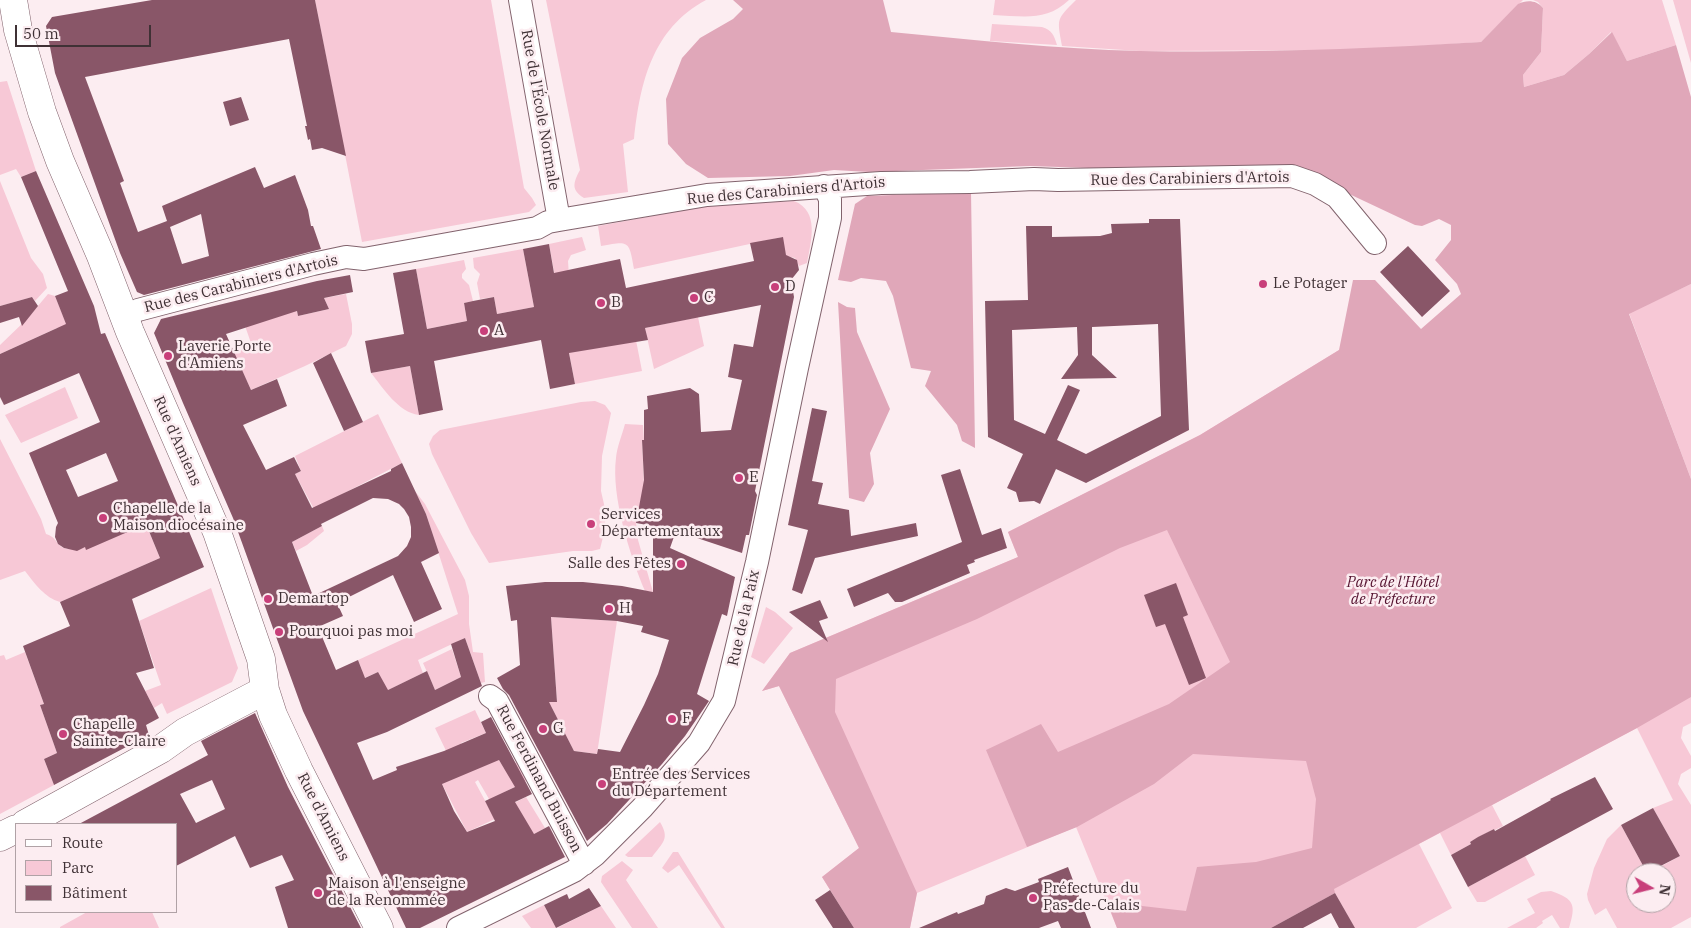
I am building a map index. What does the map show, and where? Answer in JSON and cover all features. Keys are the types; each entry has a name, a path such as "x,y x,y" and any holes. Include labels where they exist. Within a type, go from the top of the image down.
{"street":[{"name":"Rue de l'École Normale","path":"520,0 559,220"},
{"name":"Rue d'Amiens","path":"14,1 18,30 42,112 124,317 217,532 261,659 265,690 273,715 299,771 379,928"},
{"name":"Rue des Carabiniers d'Artois","path":"124,317 138,310 312,264 346,257 364,259 537,228 548,222 707,195 824,186 1034,179 1292,176 1315,184 1337,196 1375,243"},
{"name":"Rue de la Paix","path":"458,928 574,871 584,864 642,808 699,743 724,701 757,562 796,368 830,218 830,199 824,186"},
{"path":"27,823 153,753 185,732 265,690"},
{"name":"Rue Ferdinand Buisson","path":"490,696 497,701 584,864"},
{"path":"0,836 15,829"}],"green space":[{"path":"315,0 491,0 524,188 536,205 529,212 362,242"},
{"path":"546,0 706,0 688,12 673,26 661,42 652,59 640,98 634,139 623,144 628,192 584,198 575,189 575,182 580,170"},
{"path":"733,0 883,0 891,32 1016,44 1140,51 1310,50 1481,42 1518,4 1531,2 1537,3 1543,8 1541,52 1523,75 1524,87 1564,75 1612,32 1627,61 1676,45 1691,97 1691,284 1629,314 1691,479 1691,697 1637,728 1334,889 1335,893 1271,928 1117,928 1107,902 1186,911 1197,867 1256,862 1312,848 1316,799 1306,761 1193,754 1154,784 1077,827 1027,847 986,750 1041,724 1058,752 1169,704 1230,662 1167,530 1120,548 977,619 836,679 835,712 917,893 910,928 854,928 822,877 859,848 779,686 762,691 790,653 1018,557 1008,532 1200,435 1339,350 1353,280 1375,280 1421,329 1461,294 1457,284 1435,260 1451,240 1451,225 1439,219 1422,226 1415,225 1345,192 1177,171 1030,166 869,172 834,170 790,176 708,178 686,164 668,144 666,99 682,58 700,38 733,19 743,9"},
{"path":"995,0 1069,0 1052,12 1043,15 1024,16 993,15"},
{"path":"1076,0 1523,0 1481,42 1362,50 1140,51 1062,46 1059,30 1061,16"},
{"path":"1533,0 1662,0 1676,45 1627,61 1611,32 1564,75 1524,87 1523,75 1541,52 1543,8 1538,2"},
{"path":"1673,0 1691,0 1691,63"},
{"path":"992,24 1042,27 1052,33 1057,45 990,41"},
{"path":"7,81 36,171 21,177 16,169 0,175 0,82"},
{"path":"0,181 31,258 43,274 47,288 35,301 32,297 0,306"},
{"path":"971,192 975,448 962,441 957,425 925,386 931,371 911,368 893,296 886,281 861,278 851,282 838,280 855,204 867,196"},
{"path":"794,201 808,212 812,228 807,263 799,266 795,258 786,256 782,237 634,269 631,252 626,245 617,243 601,246 598,226 706,206"},
{"path":"582,237 586,250 571,255 568,261 570,291 558,294 549,244"},
{"path":"523,249 534,307 497,314 494,297 480,299 477,283 480,274 474,268 473,258"},
{"path":"464,260 466,269 462,274 462,278 469,285 473,301 464,303 467,321 427,329 416,269"},
{"path":"1691,284 1691,479 1629,313"},
{"path":"48,294 55,296 72,338 57,328 0,354 0,345 27,319"},
{"path":"346,294 352,334 346,346 251,390 234,353 252,346 243,320 295,305 298,316 329,309 324,298"},
{"path":"838,302 847,307 855,308 857,332 890,409 870,453 874,484 864,502 849,498"},
{"path":"698,317 704,346 654,369 645,328"},
{"path":"634,330 642,371 575,384 567,342"},
{"name":"Parc de l'Hôtel de Préfecture","path":"1339,350 1691,672 1691,723 1683,727 1681,738 1691,756 1691,768 1681,774 1678,784 1691,805 1691,917 1671,928 1617,928 1606,908 1595,915 1588,900 1587,894 1594,868 1607,839 1621,825 1642,863 1626,863 1626,913 1676,913 1676,863 1667,863 1680,856 1653,808 1673,800 1637,728 1492,805 1503,826 1470,842 1471,844 1451,855 1440,833 1419,844 1452,908 1416,928 1353,928 1335,893 1271,928 1117,928 1076,827 917,893 910,928 854,928 822,877 859,848 779,686 762,691 790,653 1018,557 1008,532 1200,435"},
{"path":"410,366 419,415 411,413 398,405 371,373"},
{"path":"65,387 78,418 21,443 5,415"},
{"path":"595,401 605,405 611,413 602,456 601,491 606,513 600,549 489,563 471,533 432,454 429,444 433,436 440,430 581,402"},
{"path":"378,414 402,463 314,509 295,474 301,471 295,456"},
{"path":"625,424 643,425 644,485 636,523 638,540 653,592 645,591 639,577 623,526 616,490 616,458"},
{"path":"0,439 41,519 46,534 53,537 61,546 71,549 92,544 145,522 160,558 60,602 45,594 25,571 0,580"},
{"path":"415,491 425,504 465,580 469,596 469,624 473,652 483,653 485,682 481,683 465,638 418,660 423,673 376,696 378,672 360,680 357,673 362,670 358,660 458,614 426,514"},
{"path":"322,526 324,531 307,545 296,551 292,542"},
{"path":"211,588 238,668 232,682 167,714 162,703 154,708 145,691 161,685 139,621"},
{"path":"766,607 775,612 793,628 764,664 751,657"},
{"path":"551,617 617,621 597,754 574,751 551,706 549,706 549,702 557,701"},
{"path":"452,649 461,677 435,690 423,663"},
{"path":"25,652 44,704 40,705 57,753 44,759 54,785 0,814 0,656 4,655 6,660"},
{"path":"475,710 486,733 461,743 466,753 499,760 504,768 517,762 528,780 499,795 506,807 526,797 545,828 534,834 492,799 489,799 478,780 475,782 495,819 467,832 442,784 451,761 435,728"},
{"path":"660,822 665,837 652,857 628,857 625,855"},
{"path":"673,852 678,852 725,928 721,928 679,865 668,873 662,868"},
{"path":"1525,856 1535,875 1485,902 1477,902 1468,887"},
{"path":"622,861 633,870 626,880 658,928 632,928 601,882 602,876"},
{"path":"1551,891 1565,897 1572,904 1573,914 1569,928 1560,928 1552,915 1542,921 1543,923 1536,928 1507,928 1535,913 1527,899 1541,892"},
{"path":"544,905 556,928 531,928 522,916"},
{"path":"601,906 616,928 557,928"},
{"path":"85,913 152,913 159,928 60,928"}],"building":[{"path":"152,0 315,0 346,156 322,148 312,150 305,126 307,126 289,39 85,77 124,181 120,183 138,232 167,221 162,206 255,167 264,188 295,175 308,210 311,226 313,226 321,249 144,295 137,292 120,253 55,73 46,26 52,17","holes":["201,214 209,256 182,264 170,227"]},
{"path":"241,97 249,120 230,126 223,102"},
{"path":"36,171 94,306 101,334 105,333 204,567 132,599 154,668 136,673 159,718 146,725 149,735 54,785 44,759 57,753 40,705 44,704 23,646 70,626 60,602 160,558 146,524 86,550 85,547 77,551 64,548 58,544 55,537 58,523 29,453 100,422 79,373 4,405 0,397 0,354 66,324 55,296 68,291 21,177","holes":["106,453 118,481 78,497 66,470"]},
{"path":"1149,219 1180,219 1189,430 1086,483 1056,469 1040,504 1034,501 1019,502 1016,492 1007,488 1023,454 988,437 985,301 1028,300 1026,226 1052,226 1052,237 1100,236 1112,233 1111,224 1149,223","holes":["1158,324 1161,416 1086,454 1057,440 1080,390 1068,385 1045,434 1014,420 1012,330 1077,327 1078,355 1061,379 1117,378 1092,355 1092,327"]},
{"path":"783,237 786,255 797,260 799,270 791,280 794,297 755,491 757,495 749,535 746,535 742,553 676,531 670,548 735,577 727,616 722,614 697,694 709,701 685,736 662,764 607,824 587,841 509,695 497,678 520,665 517,620 511,621 506,586 545,582 583,582 622,586 653,592 653,526 636,523 644,480 642,440 644,440 644,410 648,409 647,396 690,388 699,394 701,432 731,430 742,380 728,377 734,344 753,347 761,305 645,328 648,340 569,353 575,384 550,389 541,340 434,361 443,410 419,415 410,366 371,373 365,341 404,334 393,273 416,269 427,329 467,321 464,303 473,301 494,297 497,314 534,307 523,249 549,244 554,273 620,259 626,288 754,261 750,243","holes":["551,617 617,621 643,626 641,632 669,640 658,674 620,752 598,749 597,754 574,751 549,702 557,702"]},
{"path":"1408,246 1450,291 1422,317 1380,272"},
{"path":"350,275 353,292 324,298 329,309 298,316 297,311 226,334 251,390 277,379 287,406 243,425 266,470 294,457 301,471 295,474 312,508 391,471 391,469 402,463 426,514 439,553 421,562 442,609 414,622 393,575 337,603 343,616 318,627 336,670 358,660 365,678 378,672 388,690 427,671 435,690 461,677 451,644 465,638 482,686 387,732 357,743 373,780 397,770 396,767 444,751 486,733 481,722 491,717 532,794 515,802 534,834 549,826 565,857 420,928 406,928 303,711 233,518 154,333 161,319 317,281","holes":["373,498 388,499 399,504 404,509 409,517 411,527 411,537 407,546 398,556 313,596 292,542 322,526 321,524","499,760 515,787 485,801 495,821 467,832 454,811 442,784"]},
{"path":"32,297 38,306 22,326 19,317 0,323 0,306"},
{"path":"331,353 363,422 344,431 313,363"},
{"path":"812,408 827,411 812,481 823,483 818,504 849,510 851,536 916,523 918,536 815,558 802,594 792,590 808,530 788,525"},
{"path":"960,469 982,535 1001,528 1007,548 974,560 975,562 967,565 970,573 902,602 895,602 888,593 854,607 847,589 962,542 941,475"},
{"path":"1176,583 1188,615 1183,617 1206,678 1189,685 1165,624 1156,627 1144,595"},
{"path":"820,600 828,618 819,621 828,642 789,612"},
{"path":"255,713 288,787 361,928 288,928 275,887 294,880 282,855 250,868 235,836 178,865 178,823 81,823 208,755 201,741","holes":["212,780 225,809 196,823 180,794"]},
{"path":"1595,777 1613,809 1468,887 1451,855 1471,844 1470,842 1478,837 1494,829 1495,831 1550,799"},
{"path":"1653,808 1680,856 1666,863 1642,863 1621,825"},
{"name":"Préfecture du Pas-de-Calais","path":"1068,867 1091,928 1061,928 1058,921 1039,928 919,928 957,912 958,914 984,904 986,896 1006,888 1015,891 1039,882 1038,879"},
{"path":"589,888 601,906 556,928 544,905 567,894 569,899"},
{"path":"830,890 854,928 833,928 815,900"},
{"path":"1335,893 1355,928 1339,928 1331,913 1303,928 1271,928"}],"place":[{"name":"Le Potager","path":"1263,284"},
{"name":"D","path":"775,287"},
{"name":"C","path":"694,298"},
{"name":"B","path":"601,303"},
{"name":"A","path":"484,331"},
{"name":"Laverie Porte d'Amiens","path":"168,356"},
{"name":"E","path":"739,478"},
{"name":"Chapelle de la Maison diocésaine","path":"103,518"},
{"name":"Services Départementaux","path":"591,524"},
{"name":"Salle des Fêtes","path":"681,564"},
{"name":"Demartop","path":"268,599"},
{"name":"H","path":"609,609"},
{"name":"Pourquoi pas moi","path":"279,632"},
{"name":"F","path":"672,719"},
{"name":"G","path":"543,729"},
{"name":"Chapelle Sainte-Claire","path":"63,734"},
{"name":"Entrée des Services du Département","path":"602,784"},
{"name":"Maison à l'enseigne de la Renommée","path":"318,893"},
{"name":"Préfecture du Pas-de-Calais","path":"1033,898"}]}
